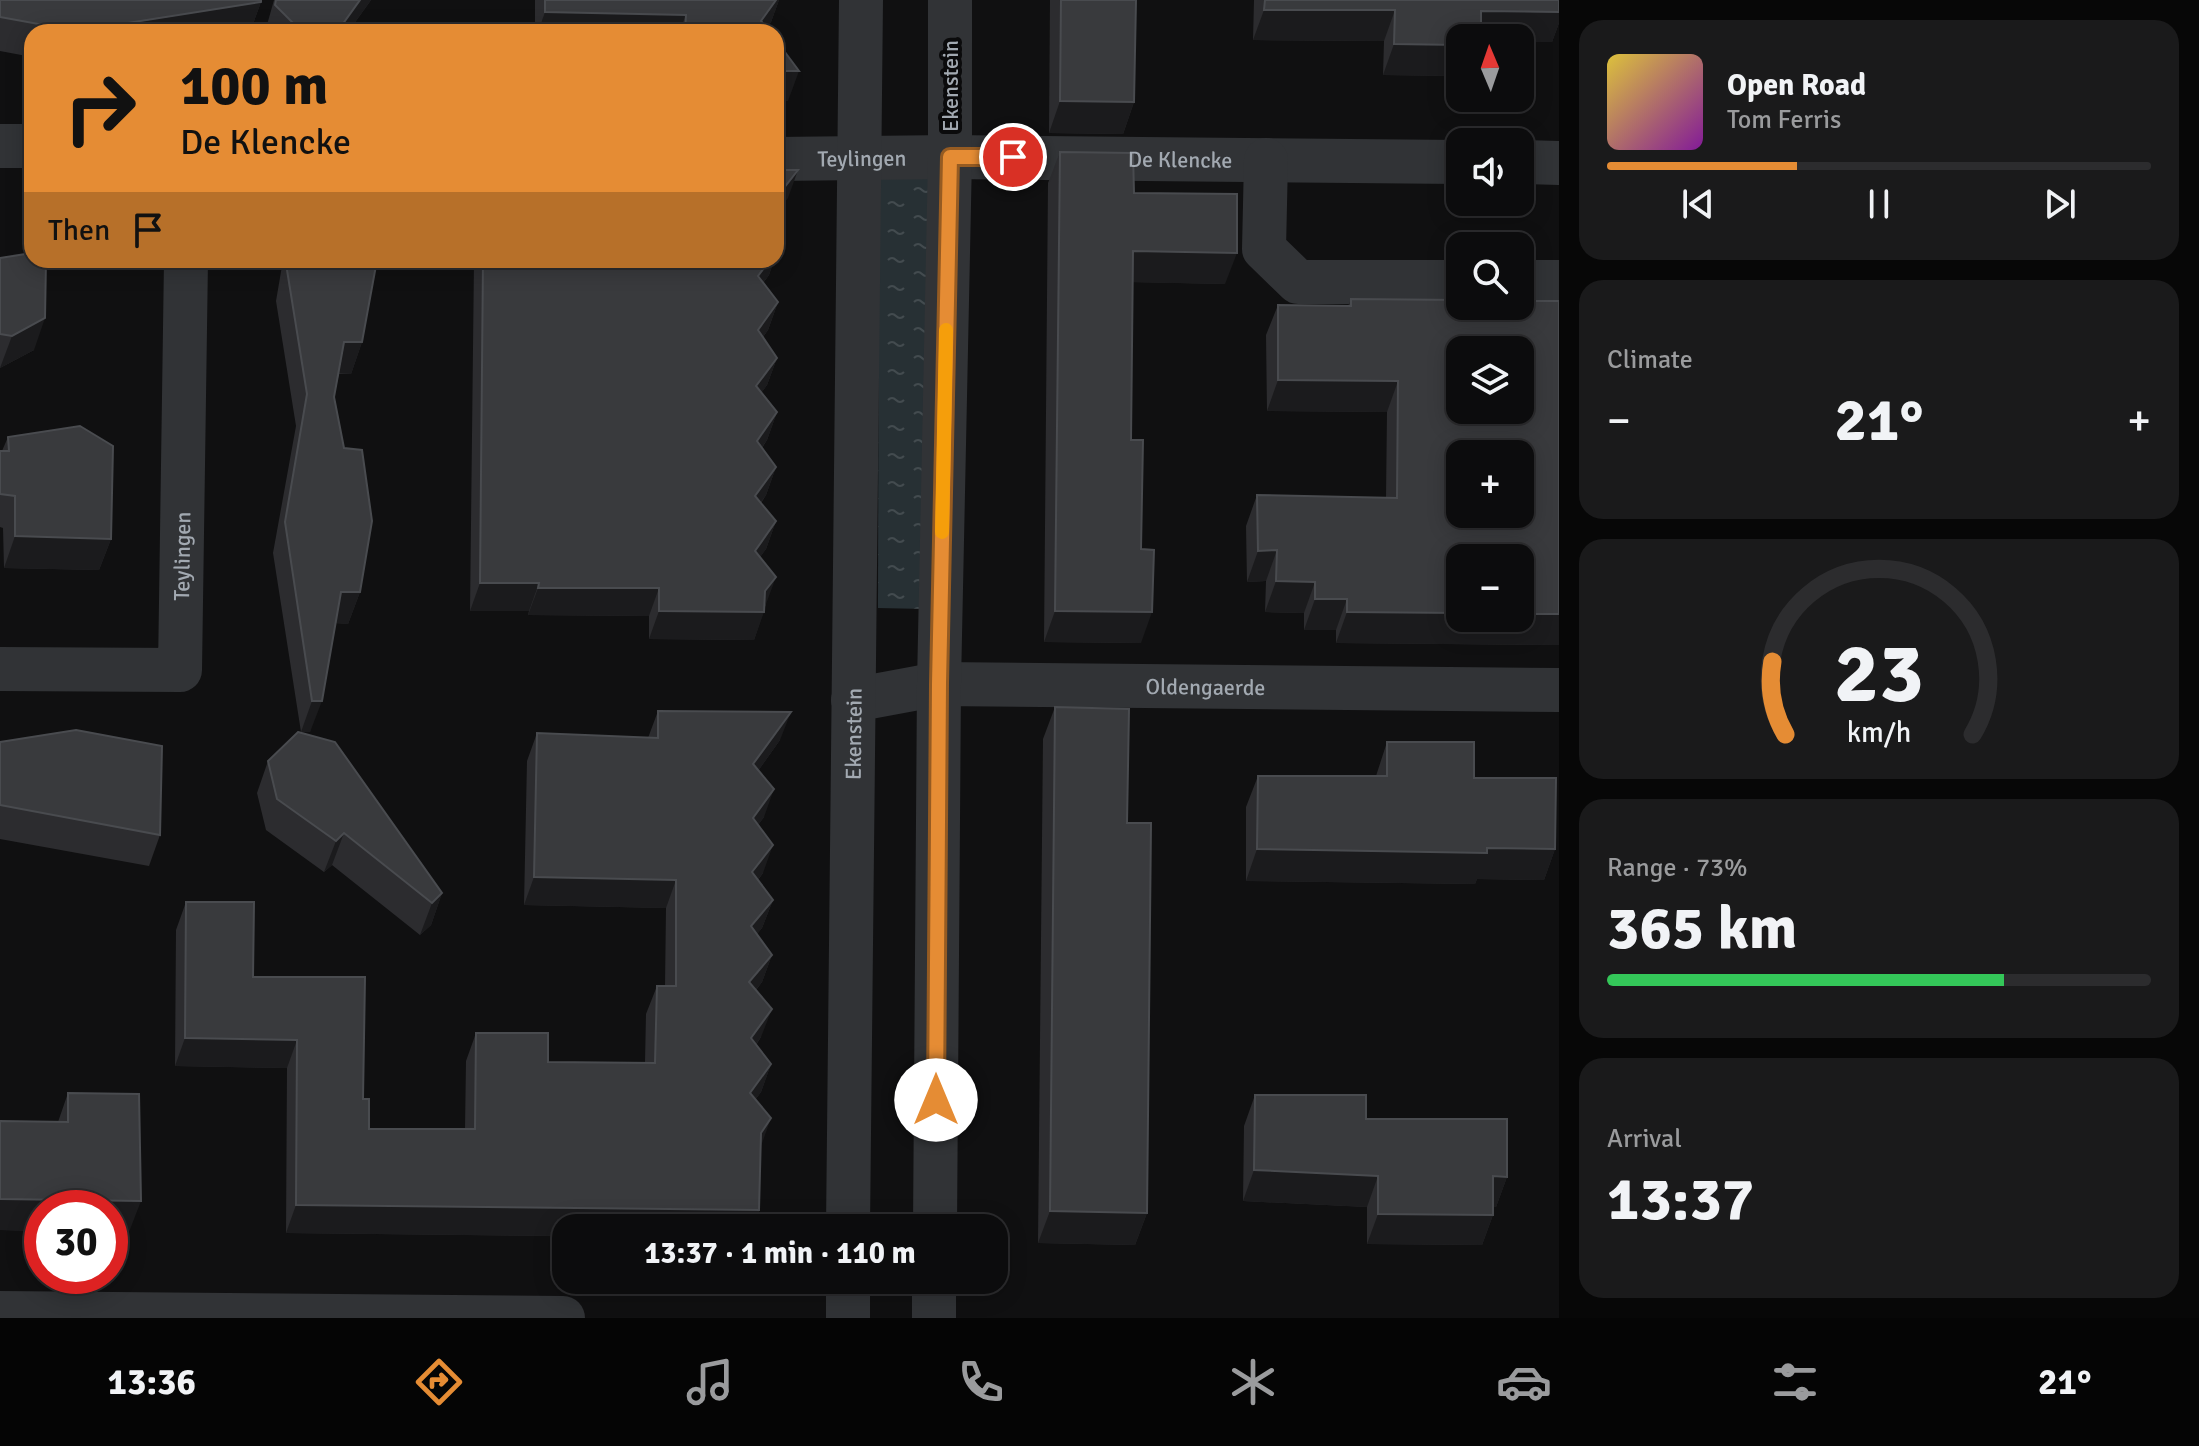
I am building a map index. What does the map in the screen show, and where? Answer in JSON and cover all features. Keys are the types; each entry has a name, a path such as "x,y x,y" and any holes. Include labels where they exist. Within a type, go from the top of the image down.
{"street":[{"name":"Ekenstein","path":"848,1214 861,0"},
{"name":"Ekenstein","path":"935,1214 939,684 950,157 950,0"},
{"path":"0,146 24,146"},
{"name":"Teylingen","path":"784,159 950,157"},
{"name":"De Klencke","path":"950,157 1446,162"},
{"path":"1266,160 1264,249 1298,282 1446,282"},
{"path":"1534,162 1559,163"},
{"name":"Teylingen","path":"0,669 180,670 186,268"},
{"path":"1534,282 1559,282"},
{"name":"Oldengaerde","path":"853,700 939,684 1559,690"},
{"path":"848,1294 848,1318"},
{"path":"934,1294 934,1318"},
{"path":"0,1313 563,1318"}],"water":[{"path":"879,176 932,177 926,609 878,608"}],"building":[{"path":"0,0 261,0 121,24 38,24 0,17"},
{"path":"276,0 360,0 343,24 294,24 275,5"},
{"path":"545,0 776,0 761,21 763,24 685,24 686,15 545,12"},
{"path":"1061,0 1136,0 1134,102 1060,101"},
{"path":"1265,0 1559,0 1559,12 1481,11 1481,24 1446,24 1446,45 1394,44 1395,10 1264,10"},
{"path":"784,51 799,71 784,71"},
{"path":"1060,152 1133,153 1134,193 1237,194 1237,253 1133,251 1131,440 1143,440 1141,549 1154,550 1152,612 1055,611"},
{"path":"784,170 798,170 784,188"},
{"path":"24,254 24,268 46,268 45,318 12,336 0,334 0,258"},
{"path":"376,268 362,342 344,342 334,397 344,448 362,450 372,521 360,592 341,592 322,701 312,701 285,522 307,394 287,270"},
{"path":"483,268 764,268 758,276 778,302 758,330 777,358 756,386 777,412 757,441 776,467 755,496 776,521 755,551 776,577 765,591 764,612 659,611 659,588 538,588 539,583 480,583"},
{"path":"1351,299 1446,300 1446,320 1534,320 1534,301 1559,301 1559,614 1534,614 1534,544 1446,544 1446,613 1347,612 1347,599 1315,599 1315,582 1276,581 1277,550 1258,551 1257,495 1397,498 1398,381 1278,380 1278,305 1351,306"},
{"path":"80,426 113,446 111,539 15,536 15,496 0,494 0,451 9,451 8,437"},
{"path":"1055,707 1129,709 1127,823 1151,823 1147,1213 1050,1211"},
{"path":"658,711 791,712 753,764 774,789 753,818 773,845 752,872 773,900 751,926 772,955 749,982 772,1009 751,1038 771,1064 750,1093 771,1118 761,1133 759,1210 296,1205 297,1040 185,1038 186,902 254,902 253,977 365,977 363,1099 369,1099 369,1129 475,1129 476,1033 548,1033 548,1062 655,1063 657,986 676,986 676,880 534,877 537,733 658,738"},
{"path":"76,730 162,746 160,835 0,805 0,742"},
{"path":"298,732 335,742 442,893 432,903 344,833 336,841 277,799 268,761"},
{"path":"1387,742 1474,742 1474,778 1556,778 1555,849 1487,848 1487,853 1257,849 1258,776 1387,776"},
{"path":"68,1093 139,1094 141,1201 128,1201 128,1190 24,1190 24,1199 0,1199 0,1121 68,1122"},
{"path":"1255,1095 1366,1095 1366,1119 1507,1119 1507,1177 1493,1176 1493,1215 1378,1214 1378,1176 1254,1170"}],"slow traffic":[{"path":"942,532 946,330"}],"route":[{"path":"936,1100 939,684 950,157 1013,157"}]}
